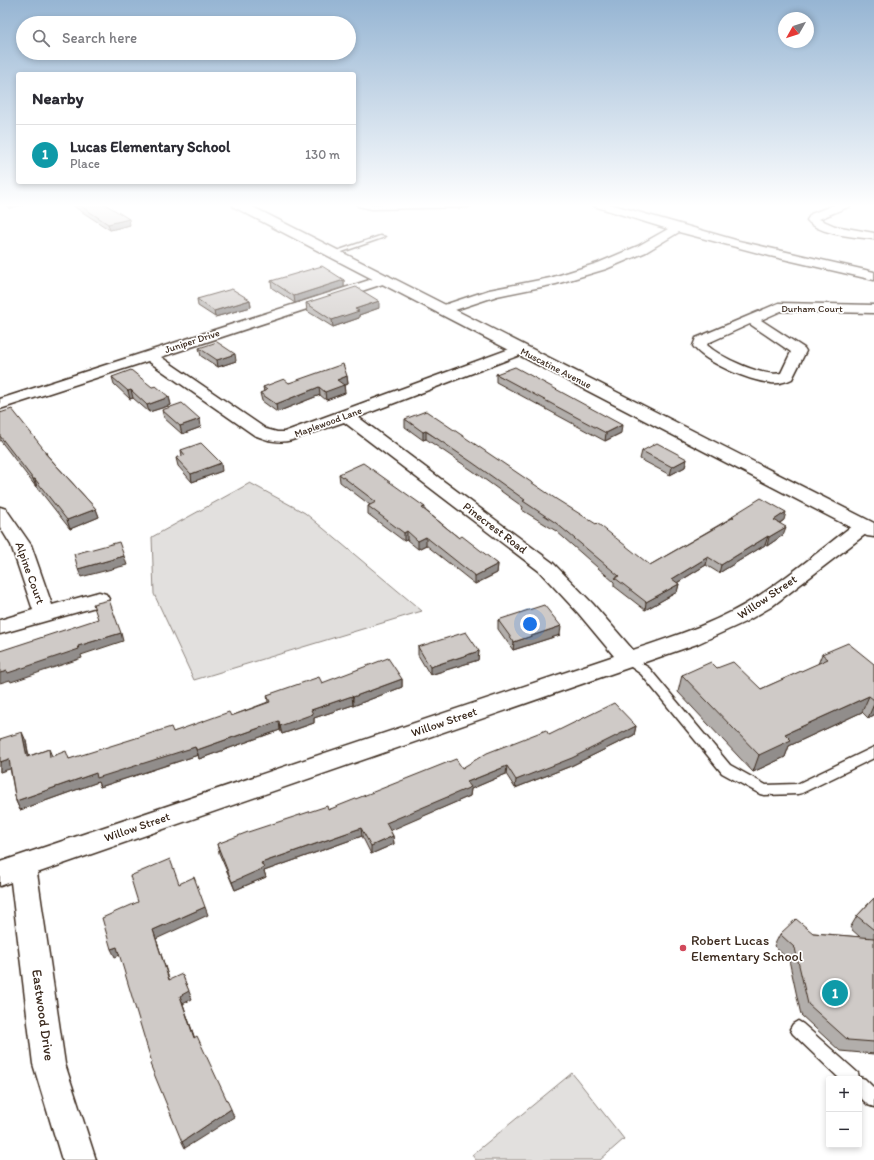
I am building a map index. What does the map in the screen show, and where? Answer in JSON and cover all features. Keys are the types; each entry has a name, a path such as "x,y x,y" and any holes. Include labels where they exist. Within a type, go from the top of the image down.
{"main road":[{"name":"Muscatine Avenue","path":"344,258 869,529"}],"street":[{"path":"436,306 489,286 550,272 594,258"},
{"path":"436,306 552,281 602,266 621,258"},
{"path":"791,258 874,276"},
{"name":"Juniper Drive","path":"0,404 385,279"},
{"name":"Durham Court","path":"751,318 799,351 787,376 774,378 761,376 712,356 703,351 700,346 701,341 751,318 779,307 874,309"},
{"name":"Maplewood Lane","path":"149,355 252,427 268,435 276,437 295,435 520,350"},
{"name":"Pinecrest Road","path":"346,416 546,567 586,609 628,659"},
{"name":"Alpine Court","path":"0,513 21,545 45,614"},
{"name":"Willow Street","path":"11,870 690,639 738,617 764,602 869,529"},
{"path":"0,627 99,599"},
{"name":"Eastwood Drive","path":"11,870 49,1064 79,1160"}],"lane":[{"path":"628,659 645,671 726,768 764,790 798,789 874,752"},
{"path":"798,1029 849,1076"},
{"path":"862,1088 874,1099"}],"shaded area":[{"path":"250,483 305,513 422,611 194,680 154,594 152,537"},
{"path":"572,1073 624,1139 600,1160 476,1160 472,1155"}],"building":[{"path":"322,266 344,280 294,296 271,281"},
{"path":"356,287 379,301 355,309 359,311 332,320 306,303"},
{"path":"232,289 250,300 214,311 197,299"},
{"path":"217,342 235,354 217,360 199,348"},
{"path":"343,364 347,376 337,380 344,385 325,392 319,387 276,404 260,393 267,390 263,387 284,379 289,383"},
{"path":"515,367 622,425 606,433 496,374"},
{"path":"131,370 152,387 156,386 169,397 147,405 131,390 128,391 112,377"},
{"path":"182,403 200,419 180,426 162,410"},
{"path":"12,409 46,452 44,452 96,509 67,520 0,436 0,413"},
{"path":"426,411 556,499 596,524 597,523 650,565 734,517 732,516 761,498 786,512 774,520 786,527 769,537 768,536 721,565 708,557 672,579 679,584 646,602 615,578 619,576 556,523 523,501 525,500 473,463 426,431 423,432 405,419"},
{"path":"201,443 221,463 191,474 176,458 185,455 181,450"},
{"path":"657,443 687,459 672,467 642,451"},
{"path":"363,463 425,507 422,508 459,538 462,536 498,564 475,576 426,537 418,541 407,531 404,533 368,506 376,502 339,474"},
{"path":"119,542 124,556 78,569 74,554"},
{"path":"109,600 121,633 78,646 79,649 8,673 7,671 0,673 0,651 98,619 93,604"},
{"path":"544,605 561,626 514,642 498,620"},
{"path":"466,632 479,651 430,667 418,647"},
{"path":"848,643 874,664 874,700 869,696 785,734 791,740 759,755 682,675 711,662 717,668 733,662 761,689 828,659 822,654"},
{"path":"388,658 402,679 353,697 352,696 311,710 313,714 280,726 279,721 197,750 195,747 97,778 96,773 16,801 9,759 0,762 0,739 22,732 27,757 49,749 50,757 66,751 69,759 171,727 173,732 229,712 231,716 270,702 267,695 319,677 322,683"},
{"path":"614,703 636,726 572,758 516,780 507,766 467,782 471,787 386,823 393,836 371,846 361,828 261,863 264,868 232,882 217,844 248,832 327,806 328,810 456,759 462,768 487,753 546,730 549,735"},
{"path":"170,859 179,884 194,877 205,907 153,930 169,980 182,974 189,991 180,996 194,1038 197,1036 231,1109 182,1142 150,1064 152,1063 117,947 111,949 102,918 138,902 130,876"},
{"path":"874,898 874,930 857,916"},
{"path":"796,919 813,933 874,938 874,1042 848,1040 808,1004 795,948 780,934"}],"place":[{"name":"Robert Lucas Elementary School","path":"683,948"},
{"name":"Lucas Elementary School","path":"835,993"}]}
